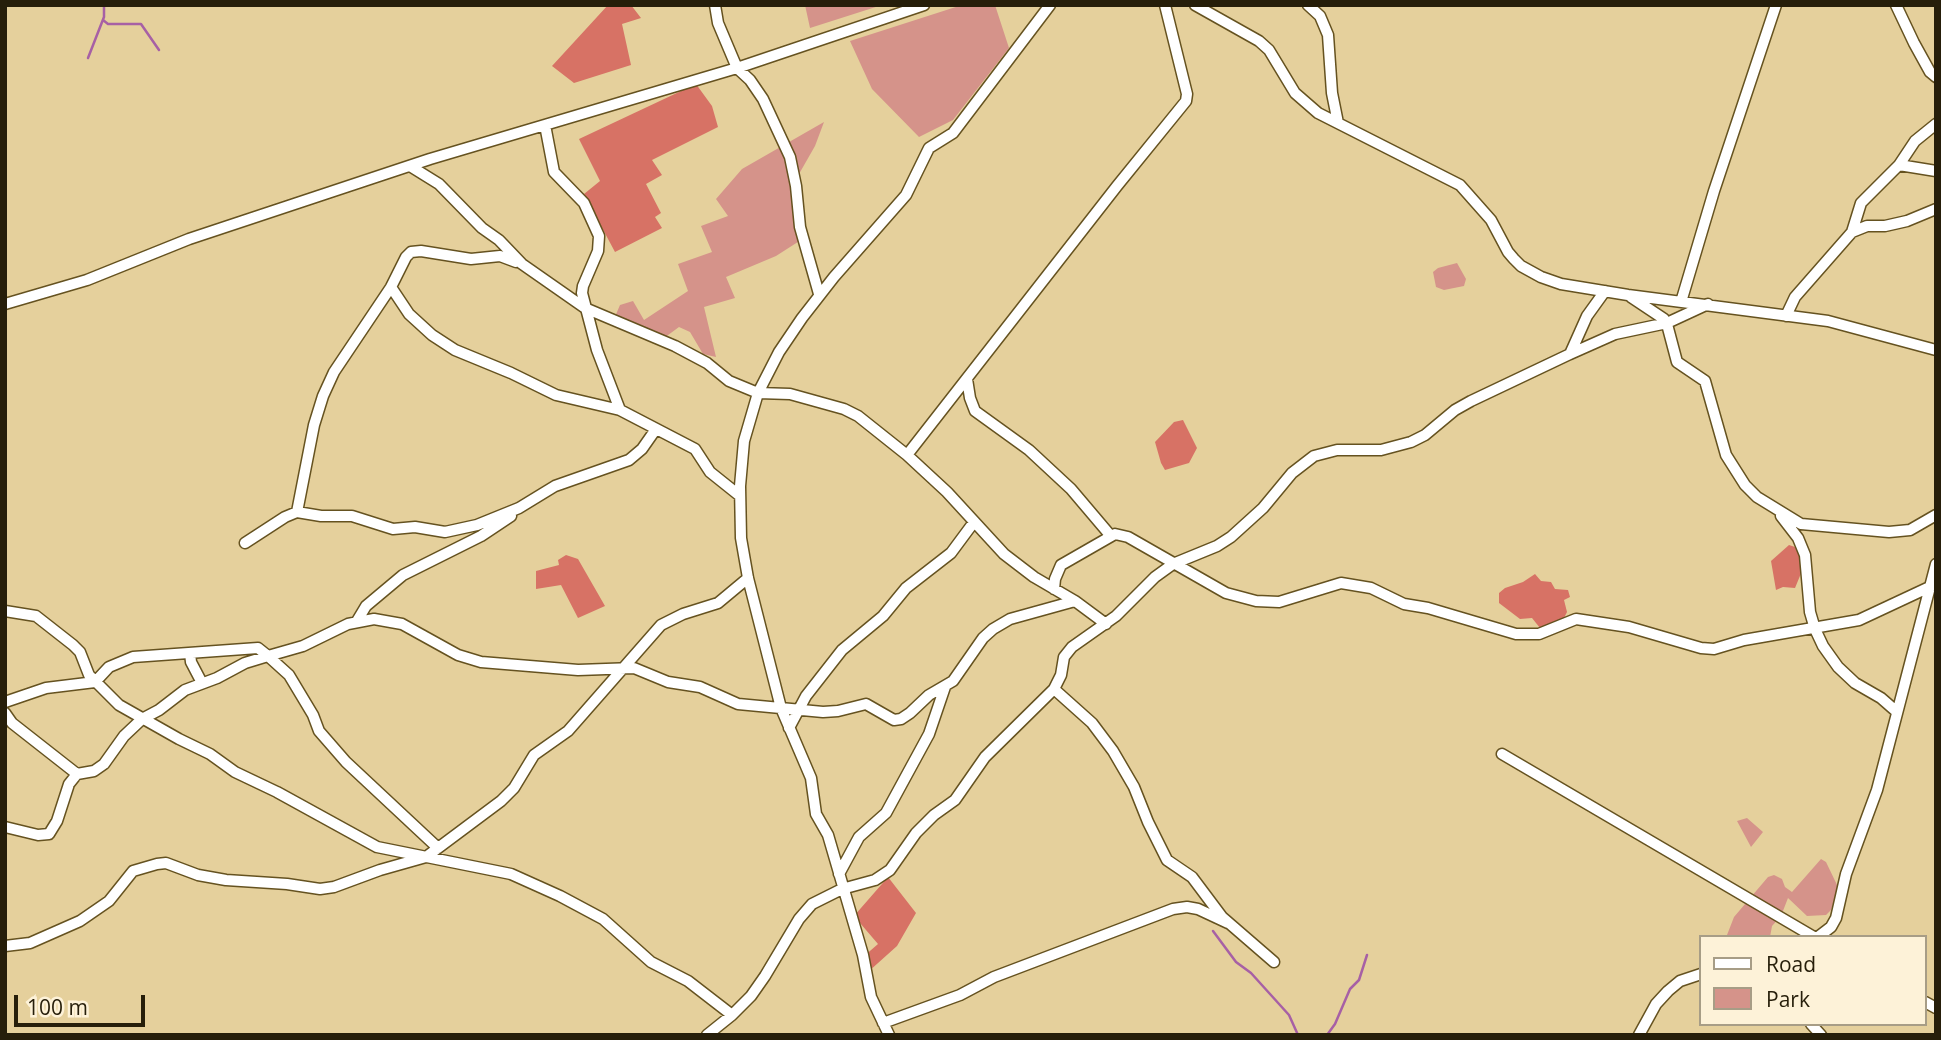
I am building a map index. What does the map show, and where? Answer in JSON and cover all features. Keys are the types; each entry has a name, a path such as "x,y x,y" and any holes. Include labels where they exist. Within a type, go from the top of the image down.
{"street":[{"path":"715,5 718,23 737,68 750,80 763,99 790,157 800,227 819,294"},
{"path":"5,304 86,280 189,239 410,166 737,68 924,5"},
{"path":"889,1035 871,998 863,955 828,835 816,814 810,774 781,708 748,578 741,545 740,496 744,441 758,393 779,352 819,294 906,195 929,148 953,133 1050,5"},
{"path":"907,455 1186,101 1165,5"},
{"path":"1195,5 1259,41 1269,50 1295,93 1310,107 1338,124 1399,152 1460,185 1491,220 1508,252 1529,271 1561,284 1858,328 1936,350"},
{"path":"1308,5 1320,16 1328,35 1332,93 1338,124"},
{"path":"1682,302 1714,191 1776,5"},
{"path":"1896,5 1914,43 1936,77"},
{"path":"1853,232 1861,203 1899,165 1915,141 1936,124"},
{"path":"545,125 554,172 584,204 599,236 598,251 583,286 585,308 597,350 620,410"},
{"path":"1899,165 1936,171"},
{"path":"410,166 439,184 522,264 585,308 675,346 712,366 729,382 758,393 790,394 844,409 858,416 907,455 947,492 1004,554 1106,624"},
{"path":"1786,316 1795,297 1853,232 1867,226 1885,226 1907,221 1936,209"},
{"path":"297,512 314,425 323,396 334,372 391,287 406,257 415,251 471,259 500,256 522,264"},
{"path":"391,287 409,314 432,335 456,350 556,395 620,410 695,449 710,472 740,496"},
{"path":"1570,354 1587,316 1605,291"},
{"path":"1628,295 1660,315 1667,323 1677,362 1705,381 1721,443 1732,469 1751,492 1773,508 1801,524 1889,532 1910,530 1936,515"},
{"path":"707,1035 732,1016 765,976 811,904 842,889 875,880 890,870 916,833 934,815 955,800 985,757 1054,690 1065,657 1072,647 1124,610 1155,577 1173,564 1217,546 1231,537 1263,508 1292,473 1314,456 1337,450 1381,450 1410,442 1425,435 1455,410 1471,401 1570,354 1615,334 1667,323 1708,304"},
{"path":"967,379 975,411 1029,450 1071,489 1110,535"},
{"path":"358,621 366,606 403,575 481,536 555,486 629,460 642,449 656,429"},
{"path":"245,543 297,512 321,516 352,516 393,529 415,527 445,532 477,525 519,508"},
{"path":"1773,508 1798,538 1805,555 1807,588 1815,629 1838,667 1855,683 1881,698 1897,712"},
{"path":"789,729 806,696 842,650 883,616 906,589 951,553 974,522"},
{"path":"1054,589 1056,572 1061,565 1110,535 1128,537 1226,593 1256,601 1279,602 1341,583 1377,590 1404,604 1428,608 1516,634 1539,634 1569,621 1583,620 1629,627 1701,648 1714,649 1744,640 1865,618 1932,585"},
{"path":"1819,935 1832,927 1836,918 1846,874 1877,790 1936,564"},
{"path":"5,946 30,943 80,921 108,901 133,871 156,864 166,863 226,880 320,889 334,887 426,857 501,801 514,788 531,759 568,731 661,625 683,614 719,603 748,578"},
{"path":"5,827 38,835 49,834 57,821 69,783 77,774 94,771 104,764 124,736 142,719 185,690 217,678 245,663 303,646 358,621 383,620 402,624 458,655 481,662 578,670 625,667 643,671 668,682 700,687 738,704 798,712 838,711 866,704 873,705 894,720 911,713 929,695 945,687 962,670 983,638 1001,623 1075,601"},
{"path":"5,611 36,616 74,645 80,652 86,671 119,705 178,740 210,754 235,772 277,792 359,839 392,852 517,877 594,913 612,925 651,962 688,981 732,1016"},
{"path":"5,702 46,688 95,682 109,667 133,657 258,648 289,675 313,715 319,731 350,766 438,848"},
{"path":"190,653 191,662 202,683"},
{"path":"839,874 859,836 886,813 929,734 945,687"},
{"path":"1054,690 1065,697 1100,732 1134,787 1167,860 1192,877 1228,923 1274,962"},
{"path":"5,713 12,723 77,774"},
{"path":"1502,754 1813,935"},
{"path":"883,1023 960,995 995,977 1172,909 1198,909 1228,923"},
{"path":"1639,1035 1656,1004 1668,991 1680,981 1700,974"}],"green space":[{"path":"805,5 882,5 810,28"},
{"path":"962,5 995,5 1009,48 953,120 919,137 872,89 850,41"},
{"path":"824,122 815,146 795,181 801,240 776,256 726,277 735,298 704,307 716,357 703,354 690,332 679,327 660,341 614,319 620,305 633,301 644,320 688,291 678,264 712,252 701,226 728,216 716,199 742,169"},
{"path":"1457,263 1466,279 1464,286 1444,290 1436,287 1433,272"},
{"path":"1747,818 1763,832 1751,847 1737,821"},
{"path":"1821,859 1826,862 1838,887 1831,910 1826,915 1807,916 1788,898 1781,916 1772,926 1770,935 1727,935 1734,917 1768,877 1774,875 1782,879 1785,887 1792,892"}],"shaded area":[{"path":"608,5 631,5 641,18 622,24 631,65 574,83 552,66"},
{"path":"696,84 712,106 718,127 652,160 662,175 646,184 661,213 655,217 662,228 615,252 584,194 600,181 579,139"},
{"path":"1183,420 1197,448 1189,463 1165,470 1155,442 1174,422"},
{"path":"1789,545 1795,547 1800,557 1802,571 1795,588 1783,587 1776,590 1771,561"},
{"path":"566,555 578,559 605,606 578,618 561,585 536,589 536,571 559,565 558,560"},
{"path":"1535,574 1541,581 1551,582 1555,589 1568,590 1570,597 1564,600 1567,612 1563,620 1540,628 1532,618 1520,619 1499,603 1499,593 1505,588 1523,582"},
{"path":"888,877 916,913 897,946 868,972 863,957 878,944 854,916"}],"waterway":[{"path":"88,58 104,17 104,5"},
{"path":"103,20 108,24 141,24 159,50"},
{"path":"1213,931 1236,962 1251,973 1289,1015 1298,1035"},
{"path":"1327,1035 1335,1024 1350,989 1359,980 1367,955"}]}
